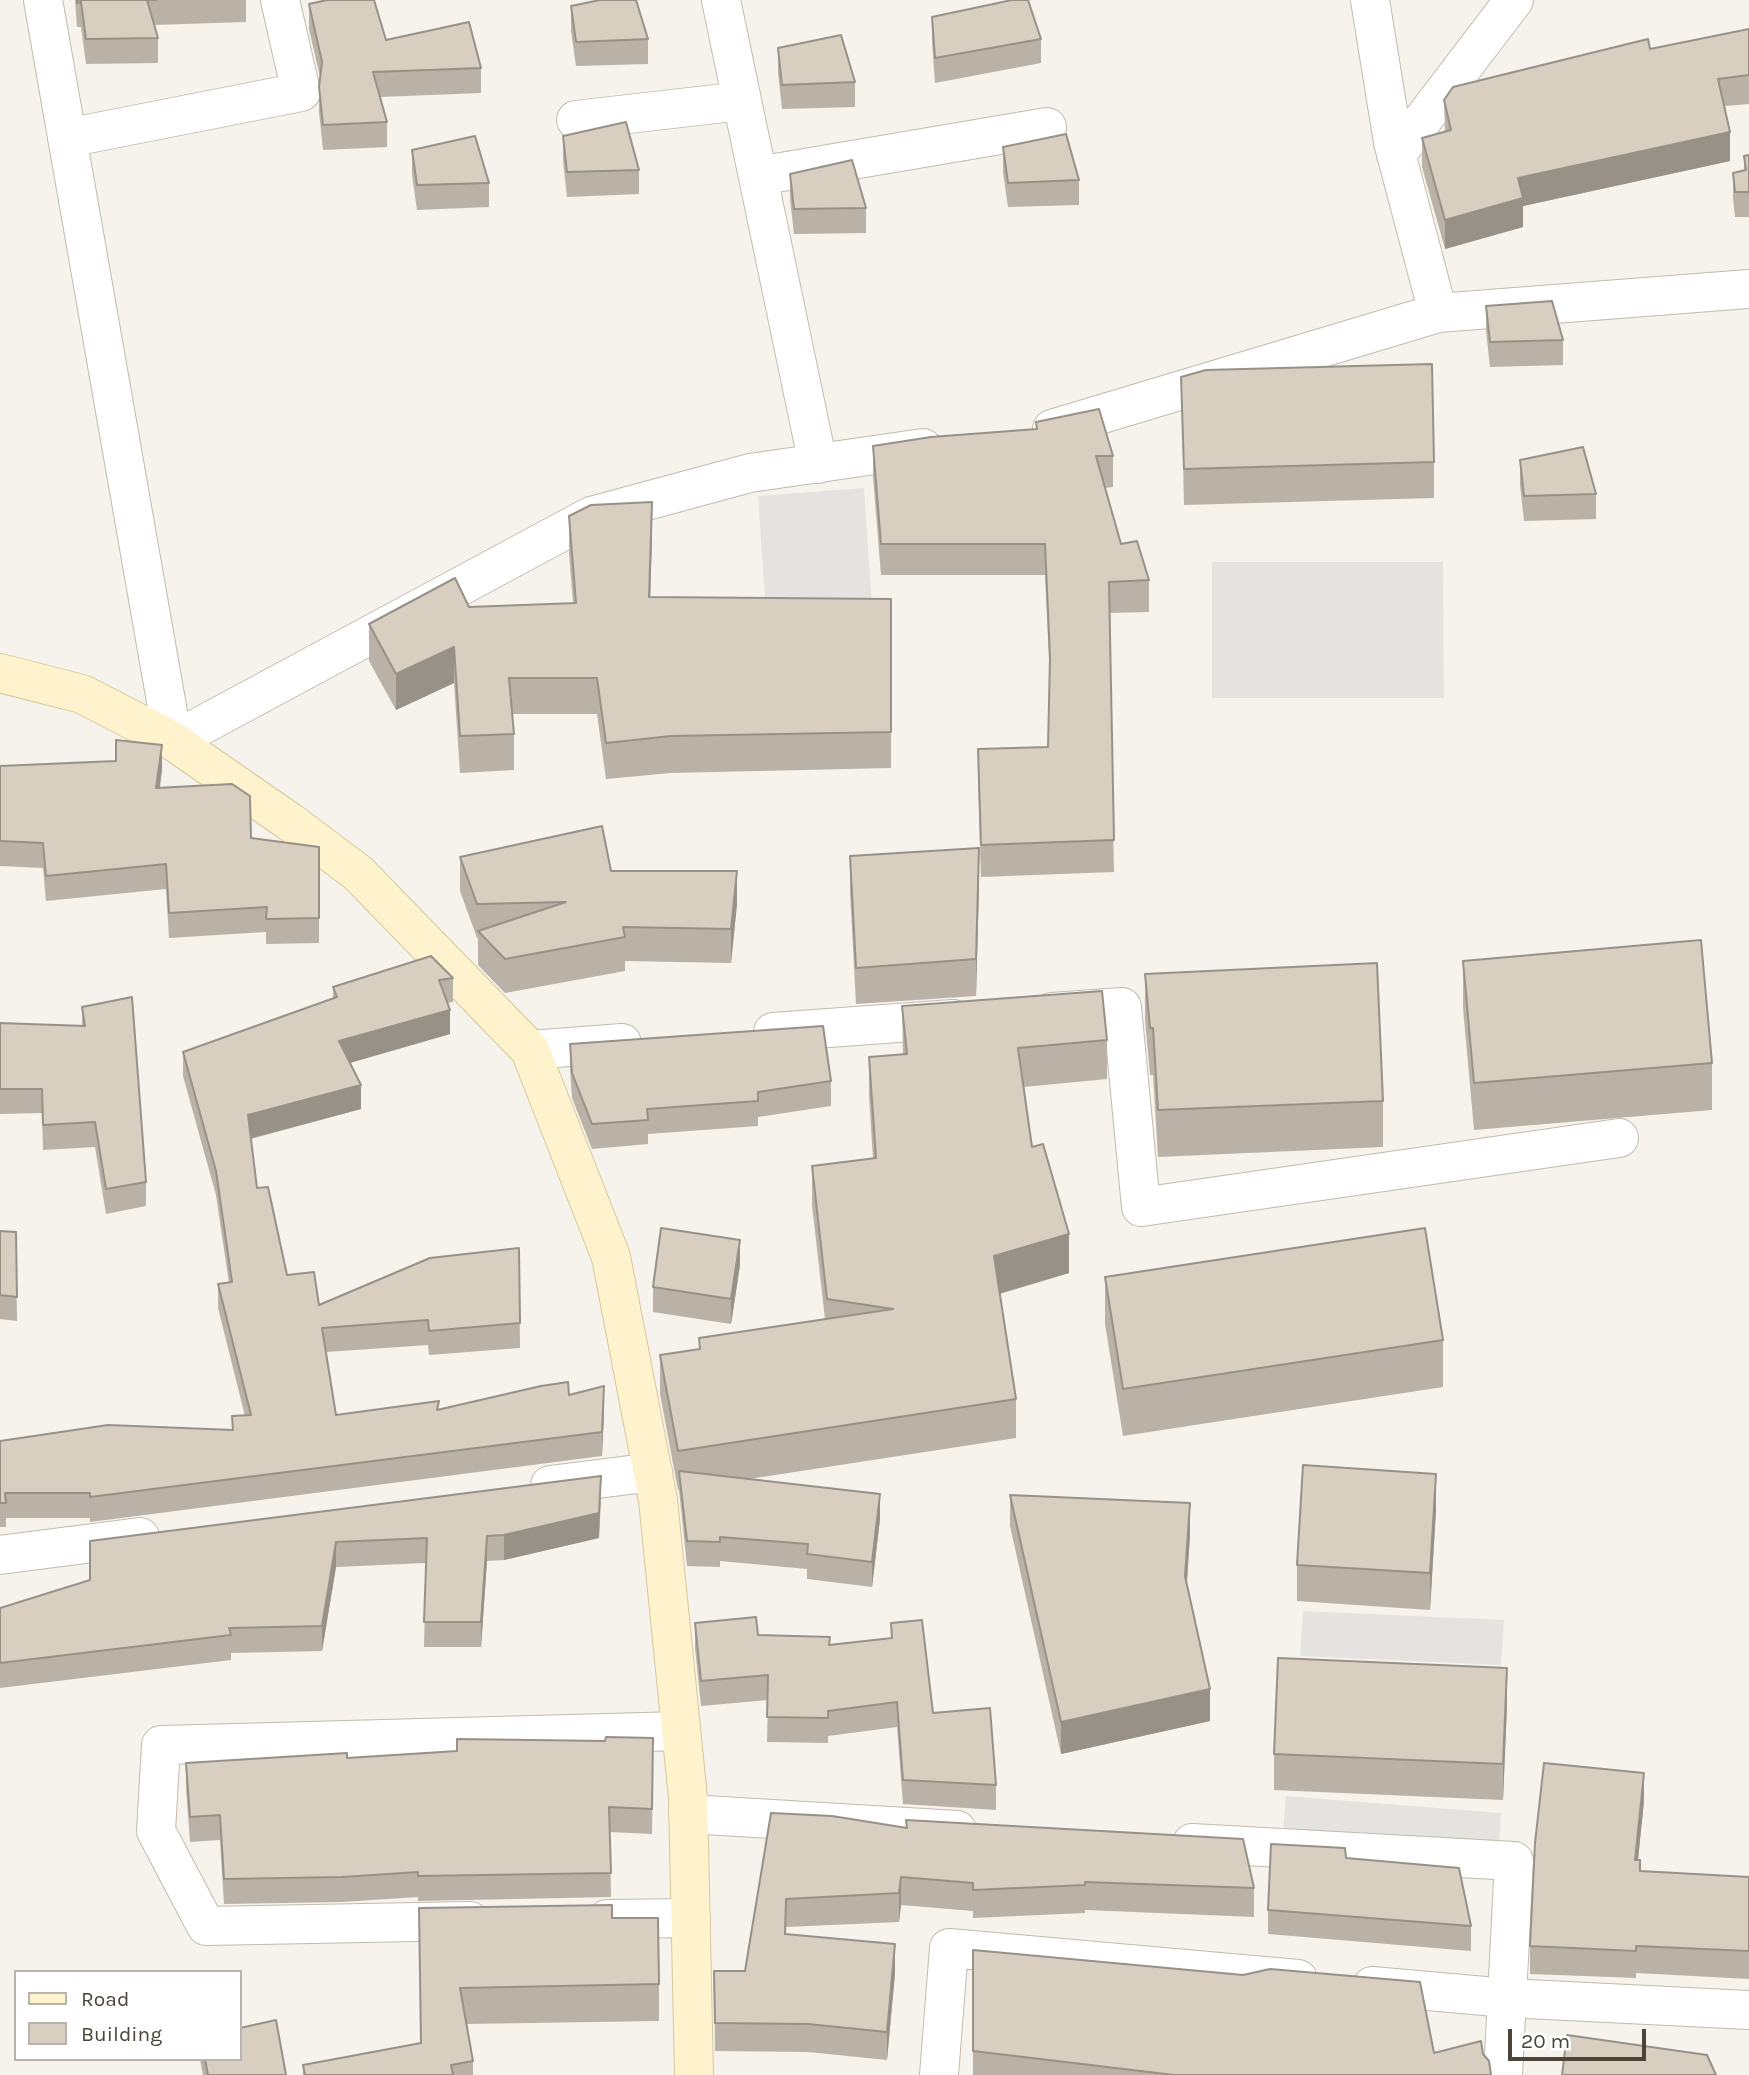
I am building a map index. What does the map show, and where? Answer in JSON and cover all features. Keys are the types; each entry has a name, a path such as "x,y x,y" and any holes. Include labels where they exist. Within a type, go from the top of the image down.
{"street":[{"path":"43,0 173,741"},
{"path":"67,138 301,92 280,0"},
{"path":"721,0 818,464"},
{"path":"1370,0 1396,155 1438,313"},
{"path":"1396,155 1514,0"},
{"path":"576,120 742,101"},
{"path":"758,176 1047,127"},
{"path":"1015,435 1055,429 1438,313 1749,289"},
{"path":"173,741 592,516 750,473 963,442"},
{"path":"0,673 82,694 173,741 290,822 358,873 530,1050 611,1257 658,1500 688,1814 694,2075"},
{"path":"736,1035 1122,1007 1141,1207 1619,1138"},
{"path":"530,1050 654,1041"},
{"path":"514,1490 653,1472"},
{"path":"0,1555 180,1532"},
{"path":"511,1921 206,1926 156,1831 161,1745 681,1731"},
{"path":"688,1814 991,1832"},
{"path":"1156,1841 1514,1861 1503,2075"},
{"path":"566,1920 691,1918"},
{"path":"939,2075 949,1948 1507,1998 1749,2010"}],"shaded area":[{"path":"864,488 873,620 767,627 758,496"},
{"path":"1212,562 1443,562 1444,698 1212,698"},
{"path":"1303,1611 1504,1620 1501,1665 1300,1656"},
{"path":"1286,1796 1501,1813 1499,1849 1283,1832"}],"building":[{"path":"77,0 147,0 158,38 86,39 81,2 77,3"},
{"path":"327,0 374,0 386,40 469,22 481,68 373,72 387,122 323,125 319,87 322,62 309,4"},
{"path":"600,0 636,0 648,39 576,42 571,6"},
{"path":"1012,0 1028,0 1041,39 935,58 932,17"},
{"path":"1749,29 1749,75 1718,79 1730,132 1518,178 1523,198 1445,220 1422,138 1451,130 1444,100 1453,87 1648,39 1650,49"},
{"path":"841,35 855,82 782,85 778,48"},
{"path":"626,122 639,170 567,172 563,136"},
{"path":"1066,134 1079,180 1008,183 1003,147"},
{"path":"475,136 489,183 417,185 412,150"},
{"path":"1749,155 1749,192 1735,192 1733,173 1746,170 1744,156"},
{"path":"852,160 866,208 794,209 790,174"},
{"path":"1552,301 1563,340 1490,342 1486,306"},
{"path":"1432,364 1434,462 1184,469 1181,377 1206,370"},
{"path":"1099,409 1113,456 1096,456 1121,544 1137,541 1149,580 1109,582 1114,840 981,845 978,749 1048,747 1050,658 1045,544 881,544 873,446 931,437 1037,429 1036,422"},
{"path":"1583,447 1596,494 1524,496 1520,460"},
{"path":"652,502 649,597 891,599 891,732 671,736 606,743 597,678 509,678 514,734 460,736 454,647 396,674 369,624 455,578 469,607 576,603 569,516 591,505"},
{"path":"116,740 162,745 156,788 232,784 250,796 251,838 319,847 319,918 266,919 267,907 169,913 166,864 46,876 43,843 0,841 0,766 116,761"},
{"path":"602,826 611,871 737,871 731,929 623,927 625,937 505,959 478,931 566,902 477,904 460,857"},
{"path":"979,848 976,959 856,968 850,856"},
{"path":"1701,940 1712,1063 1474,1083 1463,961"},
{"path":"431,956 453,978 439,980 450,1010 339,1041 361,1085 248,1115 257,1188 268,1187 287,1275 314,1272 319,1305 430,1258 519,1248 520,1323 429,1331 428,1320 322,1328 336,1415 439,1401 437,1410 568,1382 569,1395 604,1386 602,1432 90,1497 90,1493 5,1493 6,1503 0,1503 0,1441 108,1425 233,1430 232,1416 251,1415 218,1284 232,1282 216,1171 183,1052 337,997 333,987"},
{"path":"1377,963 1383,1101 1158,1110 1153,1028 1150,1028 1145,974"},
{"path":"1102,991 1107,1040 1018,1048 1032,1147 1043,1144 1069,1234 994,1256 1016,1399 678,1451 660,1355 700,1349 699,1338 893,1309 827,1299 812,1166 876,1158 869,1057 907,1054 902,1006"},
{"path":"132,997 146,1182 106,1189 95,1122 43,1125 42,1089 0,1089 0,1023 85,1026 82,1007"},
{"path":"823,1026 831,1081 758,1092 758,1101 647,1109 648,1120 592,1124 572,1073 570,1044"},
{"path":"661,1228 740,1240 731,1299 653,1287"},
{"path":"1425,1228 1443,1340 1123,1389 1105,1277"},
{"path":"0,1231 16,1232 17,1297 0,1295"},
{"path":"1303,1465 1436,1474 1430,1573 1297,1565"},
{"path":"679,1471 880,1494 872,1562 807,1554 808,1544 720,1537 720,1542 687,1541"},
{"path":"601,1476 599,1513 504,1535 487,1536 481,1622 424,1622 427,1538 336,1542 322,1626 229,1628 231,1635 0,1663 0,1608 90,1580 90,1541"},
{"path":"1010,1495 1190,1503 1185,1576 1210,1689 1061,1722"},
{"path":"756,1617 758,1635 830,1637 829,1645 892,1638 891,1623 922,1620 933,1713 990,1708 996,1785 903,1780 897,1702 828,1711 828,1718 767,1717 768,1675 701,1681 695,1623"},
{"path":"1278,1658 1507,1668 1503,1764 1274,1754"},
{"path":"606,1737 653,1738 652,1809 609,1807 611,1873 418,1876 418,1872 342,1877 224,1879 220,1815 190,1817 186,1763 347,1753 347,1758 457,1751 457,1739 605,1741"},
{"path":"1544,1763 1644,1773 1635,1860 1640,1860 1640,1871 1749,1877 1749,1951 1636,1946 1636,1951 1530,1946 1535,1843"},
{"path":"771,1813 832,1816 907,1828 906,1820 1243,1839 1254,1888 1085,1882 1085,1885 973,1890 973,1883 901,1877 899,1893 786,1899 785,1934 895,1944 887,2032 808,2024 715,2023 714,1971 745,1971"},
{"path":"1271,1844 1345,1848 1346,1858 1459,1868 1471,1926 1268,1910"},
{"path":"612,1905 612,1918 658,1918 659,1984 460,1988 473,2061 451,2065 453,2075 305,2075 303,2065 421,2043 419,1908"},
{"path":"973,1950 1243,1975 1270,1969 1420,1982 1434,2053 1481,2041 1491,2075 1174,2075 973,2051"},
{"path":"276,2020 286,2075 208,2075 205,2061 242,2061 242,2028"},
{"path":"1567,2035 1707,2055 1716,2075 1562,2075"}]}
